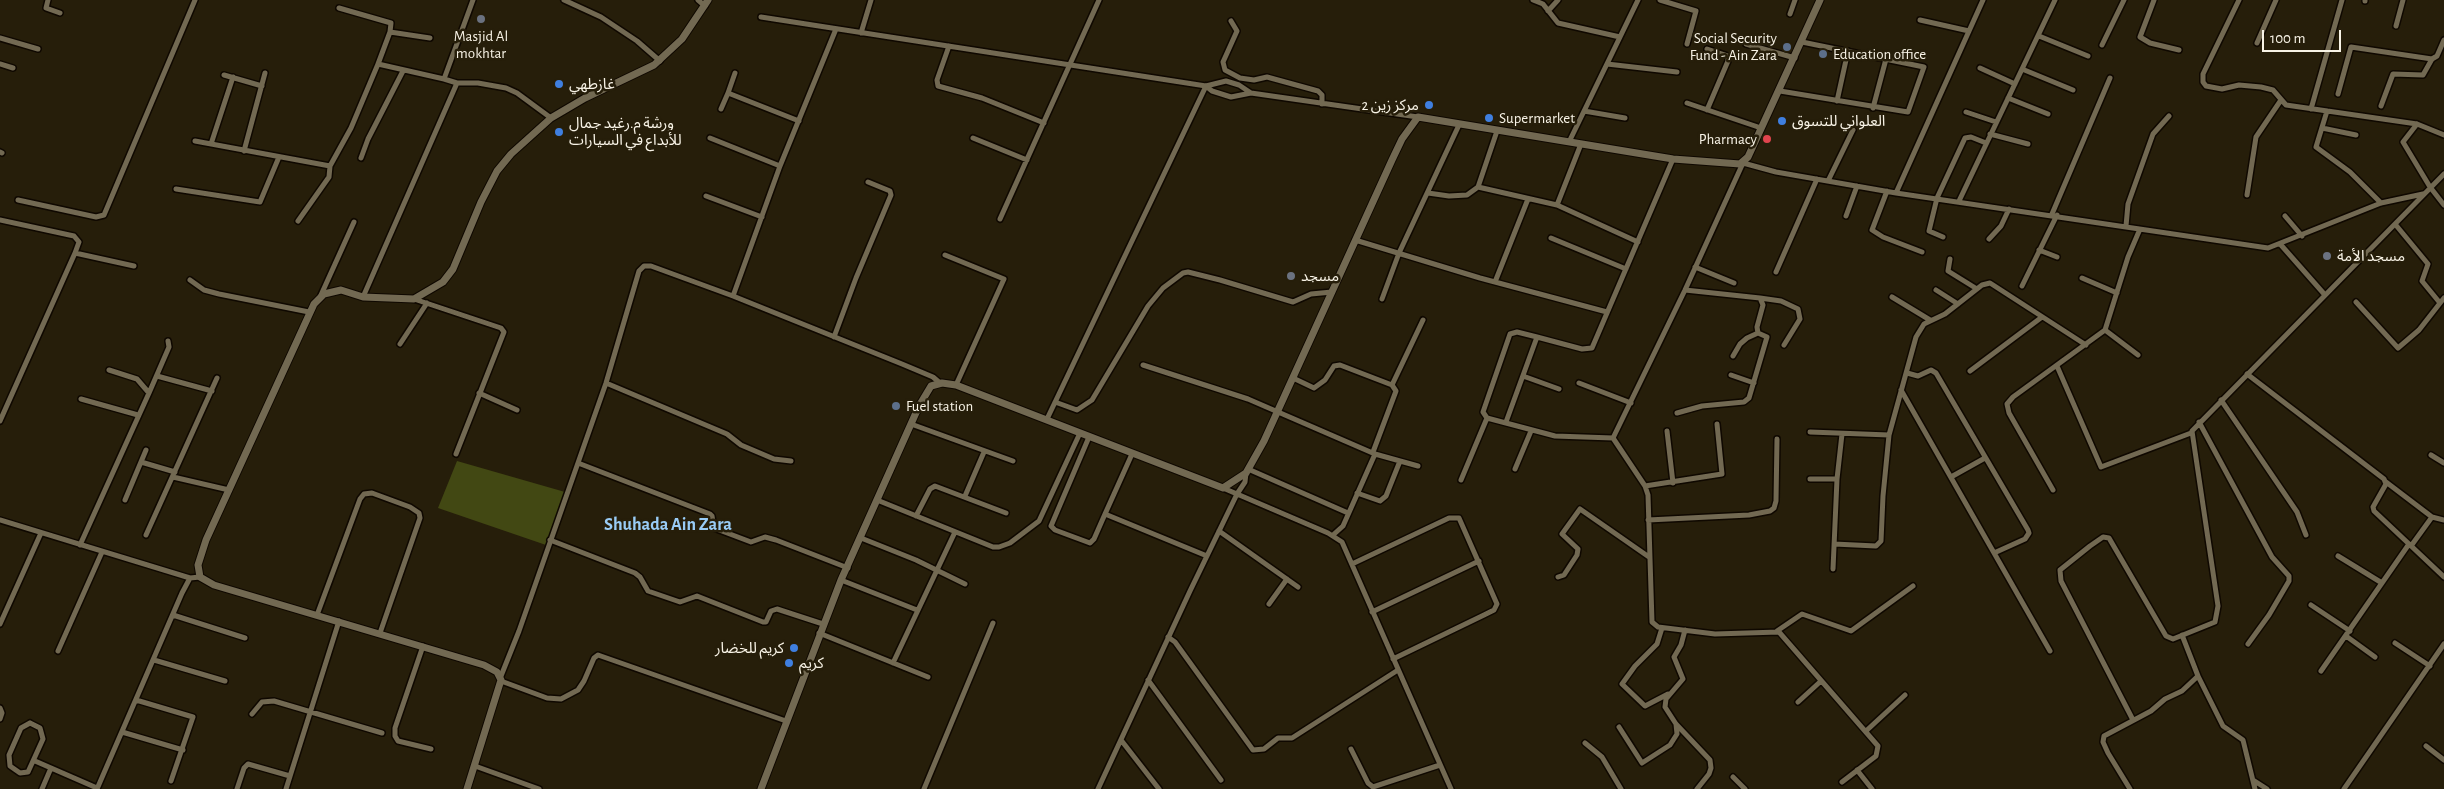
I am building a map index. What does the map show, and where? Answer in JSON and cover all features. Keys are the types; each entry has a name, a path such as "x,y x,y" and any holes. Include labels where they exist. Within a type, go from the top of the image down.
{"street":[{"path":"48,0 46,8 60,13"},
{"path":"18,200 96,217 104,215 195,0"},
{"path":"444,79 473,0"},
{"path":"564,0 601,17 637,41 660,60"},
{"path":"414,298 443,282 453,269 481,202 497,171 511,154 551,118 585,98 642,72 660,60 682,39 707,3 698,0"},
{"path":"861,33 871,0"},
{"path":"1000,218 1099,0"},
{"path":"1532,0 1544,4 1558,23 1620,36"},
{"path":"1548,11 1558,0"},
{"path":"1569,142 1638,0"},
{"path":"1660,0 1696,12 1687,44"},
{"path":"1790,14 1795,0"},
{"path":"1613,438 1685,290 1743,163 1748,157 1780,91 1820,0"},
{"path":"1896,193 1983,0"},
{"path":"1959,201 2055,0"},
{"path":"2102,46 2124,0"},
{"path":"2154,0 2140,37 2150,43 2179,50"},
{"path":"2239,0 2203,74 2203,82 2206,86 2215,89 2239,85 2270,89 2286,105 2417,124 2444,135"},
{"path":"2257,44 2276,0"},
{"path":"2311,109 2342,0"},
{"path":"2396,26 2403,0"},
{"path":"298,221 315,200 329,176 330,166 351,128 390,32 391,23 387,20 339,8"},
{"path":"761,17 1206,86 1226,81 1251,92 1322,104 1673,159 1737,165 1743,163 1770,171 1896,193 2268,248 2282,245 2381,203 2423,194"},
{"path":"1920,20 1969,31"},
{"path":"1232,21 1237,31 1223,62 1225,70 1240,78 1254,80 1267,77 1318,92 1322,96 1322,104"},
{"path":"733,296 780,166 836,29"},
{"path":"390,32 430,38"},
{"path":"2039,36 2088,56"},
{"path":"0,38 38,49"},
{"path":"2381,106 2394,74 2423,74 2432,59 2437,56 2444,40"},
{"path":"1780,91 1873,108 1908,112 1924,67 1802,42"},
{"path":"1746,44 1795,58"},
{"path":"949,46 937,80 938,86 982,98 1044,123"},
{"path":"2338,94 2351,47 2432,59"},
{"path":"1707,49 1728,56 1728,61 1707,110"},
{"path":"1837,102 1848,51"},
{"path":"1873,108 1886,59"},
{"path":"0,64 13,68"},
{"path":"378,64 457,83 478,83 506,88 517,93 551,118"},
{"path":"1607,64 1677,72"},
{"path":"1980,68 2015,84"},
{"path":"2022,69 2073,90"},
{"path":"361,158 368,139 403,71"},
{"path":"244,150 266,73"},
{"path":"721,109 735,73"},
{"path":"224,75 262,86"},
{"path":"212,144 233,77"},
{"path":"2022,286 2055,215 2110,78"},
{"path":"363,297 457,83"},
{"path":"1206,86 1212,91 1230,97 1251,92"},
{"path":"1047,419 1206,86"},
{"path":"728,93 799,121"},
{"path":"2008,98 2048,114"},
{"path":"2247,194 2256,136 2281,100"},
{"path":"1687,103 1761,128"},
{"path":"1584,111 1625,118"},
{"path":"2327,111 2316,147 2350,172 2381,203"},
{"path":"1966,112 1996,122"},
{"path":"2126,226 2128,204 2153,134 2169,116"},
{"path":"1098,789 1168,637 1237,494 1245,482 1247,471 1278,412 1402,138 1418,118"},
{"path":"2417,124 2402,142 2430,187 2444,205"},
{"path":"1382,299 1399,253 1459,125"},
{"path":"2322,128 2356,135"},
{"path":"1828,181 1853,130"},
{"path":"1428,193 1444,196 1467,195 1478,187 1497,131"},
{"path":"1990,134 2028,144"},
{"path":"1943,237 1929,231 1937,198 1965,138 1968,136 1986,143"},
{"path":"710,138 780,166"},
{"path":"973,138 1027,160"},
{"path":"195,141 330,166"},
{"path":"1557,205 1581,144"},
{"path":"176,189 260,202 279,158"},
{"path":"1613,438 1555,436 1488,418 1483,412 1510,334 1517,332 1589,349 1626,270 1673,159"},
{"path":"2057,366 2100,466 2191,433 2221,400 2444,174"},
{"path":"1776,272 1817,180"},
{"path":"834,337 850,293 891,196 890,191 868,182"},
{"path":"1846,216 1857,186"},
{"path":"1478,187 1557,205 1638,242"},
{"path":"1886,191 1872,230 1883,237 1922,252"},
{"path":"706,196 762,217"},
{"path":"1495,282 1528,199"},
{"path":"1989,239 2002,226 2009,209"},
{"path":"2284,216 2302,236"},
{"path":"0,220 74,236 78,242 75,253 0,421"},
{"path":"319,300 354,222"},
{"path":"2356,302 2398,348 2419,330 2442,301 2422,281 2428,264 2395,224"},
{"path":"2053,490 2009,413 2007,404 2013,397 2105,330 2140,228"},
{"path":"1551,238 1626,270"},
{"path":"1355,240 1495,282 1607,312"},
{"path":"2282,245 2325,295"},
{"path":"2039,250 2057,257"},
{"path":"75,253 134,266"},
{"path":"945,255 1004,279 956,385"},
{"path":"1950,259 1948,270 1978,289"},
{"path":"468,789 501,678 606,384 639,271 644,266 651,266 733,296 933,377 940,383 956,385 1224,488 1333,536 1342,542 1452,789"},
{"path":"1695,267 1734,282"},
{"path":"1055,402 1077,410 1092,400 1148,306 1163,288 1183,273 1188,272 1220,280 1292,302 1311,294 1332,292"},
{"path":"2082,278 2117,293"},
{"path":"190,280 204,290 309,312"},
{"path":"1834,544 1876,546 1881,541 1889,435 1919,330 1930,320 1945,314 1986,284 1993,284 2086,345"},
{"path":"200,577 198,565 206,540 309,312 324,294 342,290 363,297 414,298 503,330 504,334 456,454"},
{"path":"1685,290 1781,301 1798,309 1800,320 1784,346"},
{"path":"1936,290 1958,304"},
{"path":"1892,297 1930,320"},
{"path":"1758,333 1757,327 1763,305 1760,298"},
{"path":"400,344 427,303"},
{"path":"1970,371 2042,317"},
{"path":"1392,385 1423,320"},
{"path":"2105,330 2138,355"},
{"path":"1677,413 1702,406 1744,402 1749,398 1768,339 1766,335 1758,333 1740,344 1733,356"},
{"path":"1506,422 1537,337"},
{"path":"80,545 157,376 169,347 168,341"},
{"path":"1143,365 1210,386 1278,412 1374,453 1418,466"},
{"path":"1293,378 1314,388 1319,386 1334,366 1340,366 1392,385 1396,391 1374,453 1343,526 1333,536"},
{"path":"109,370 137,379 149,393"},
{"path":"1906,373 1918,376 1931,370 1934,371 2029,533 2025,539 1994,553"},
{"path":"2248,374 2432,517 2444,520"},
{"path":"1731,375 1754,384"},
{"path":"157,376 212,391"},
{"path":"1522,376 1559,388"},
{"path":"146,535 217,378"},
{"path":"761,789 819,633 841,580 928,390 940,383"},
{"path":"1578,383 1631,403"},
{"path":"606,384 727,434 741,445 774,459 791,461"},
{"path":"1901,390 2050,650"},
{"path":"479,393 516,410"},
{"path":"81,399 138,415"},
{"path":"2221,400 2297,512 2306,535"},
{"path":"1461,480 1488,418"},
{"path":"2200,422 2272,557 2289,576 2269,615 2248,644"},
{"path":"911,424 1013,461"},
{"path":"1645,486 1674,483 1722,474 1717,424"},
{"path":"1515,469 1531,431"},
{"path":"1666,431 1674,483"},
{"path":"1810,432 1889,435"},
{"path":"877,500 992,547 999,547 1010,543 1039,521 1080,433"},
{"path":"2133,720 2061,581 2060,570 2103,537 2110,539 2163,632 2170,639 2213,624 2218,612 2197,455 2191,433"},
{"path":"1833,569 1837,479 1842,434"},
{"path":"1088,437 1051,526 1055,530 1090,543 1094,539 1132,454"},
{"path":"1613,438 1645,486 1648,495 1651,619 1656,626 1725,634 1777,631 1802,614 1851,632 1913,586"},
{"path":"1648,520 1749,515 1770,511 1774,508 1776,501 1777,438"},
{"path":"125,500 146,450"},
{"path":"965,496 984,452"},
{"path":"2431,455 2444,462"},
{"path":"1951,477 1984,458"},
{"path":"1357,493 1380,501 1386,496 1400,461"},
{"path":"141,462 229,490"},
{"path":"578,463 710,514 714,528 751,542 766,538 776,540 848,568"},
{"path":"1224,488 1247,471"},
{"path":"1247,471 1348,513"},
{"path":"1810,479 1837,479"},
{"path":"2386,482 2373,509 2444,577"},
{"path":"916,516 932,486 965,496 1006,513"},
{"path":"317,615 360,499 364,494 372,493 410,507 419,514 420,518 380,633"},
{"path":"1558,577 1568,571 1578,552 1576,546 1562,534 1578,509 1581,509 1649,557"},
{"path":"1105,514 1207,556"},
{"path":"2321,671 2382,583 2432,517"},
{"path":"1352,564 1449,518 1458,518 1462,522 1498,604 1494,610 1393,659"},
{"path":"0,520 190,578 200,577 214,585 490,667 501,678 547,698 561,699 578,690 594,658 598,654 786,721"},
{"path":"1219,531 1298,587"},
{"path":"893,662 955,532"},
{"path":"0,624 3,612 41,533"},
{"path":"861,538 965,584"},
{"path":"550,540 635,573 640,577 648,591 680,602 697,596 762,622 769,620 771,611 777,608 823,624"},
{"path":"58,651 102,552"},
{"path":"2338,556 2382,583"},
{"path":"1372,612 1479,561"},
{"path":"35,761 97,788 190,578"},
{"path":"1269,604 1288,579"},
{"path":"841,580 917,610"},
{"path":"2311,605 2350,631"},
{"path":"173,615 245,638"},
{"path":"286,789 339,621"},
{"path":"924,789 993,622"},
{"path":"1662,628 1657,644 1635,666 1622,684 1645,706 1671,693"},
{"path":"1685,630 1681,645 1674,657 1675,664 1683,679 1665,702 1665,707 1676,724 1710,760 1711,768 1709,774 1697,789"},
{"path":"1777,631 1866,731 1879,749 1876,756 1842,782"},
{"path":"819,633 928,677"},
{"path":"2182,635 2198,676 2224,726 2242,740 2255,789"},
{"path":"2346,636 2375,657"},
{"path":"1168,637 1180,650 1234,727 1253,750 1264,749 1278,738 1292,738 1398,670"},
{"path":"2395,643 2430,666"},
{"path":"2344,789 2444,644"},
{"path":"423,646 395,728 395,736 398,741 431,750"},
{"path":"154,660 224,681"},
{"path":"2130,789 2108,753 2103,738 2105,734 2151,711 2165,699 2182,691 2198,676"},
{"path":"1148,680 1221,780"},
{"path":"1798,702 1821,682"},
{"path":"1866,731 1906,695"},
{"path":"136,700 193,717 171,781"},
{"path":"252,714 258,704 267,700 310,711 382,734"},
{"path":"0,708 2,713 0,719"},
{"path":"30,723 40,728 42,732 43,739 35,761 28,772 25,773 10,766 8,762 21,728 25,724 30,723"},
{"path":"1620,727 1642,763 1670,744 1677,734 1676,724"},
{"path":"122,732 183,750"},
{"path":"1120,740 1159,789"},
{"path":"1585,743 1602,757 1621,789"},
{"path":"2426,746 2444,760"},
{"path":"1351,749 1368,783 1373,787 1440,765"},
{"path":"237,789 244,768 248,764 290,776"},
{"path":"475,766 539,789"},
{"path":"42,789 51,768"},
{"path":"1857,770 1872,789"},
{"path":"1733,777 1744,789"},
{"path":"2253,780 2267,789"}],"green space":[{"path":"457,461 565,492 546,545 438,508"}],"place":[{"name":"Masjid Al mokhtar","path":"481,19"},
{"name":"Social Security Fund - Ain Zara","path":"1787,47"},
{"name":"Education office","path":"1823,54"},
{"name":"غازطهي","path":"559,84"},
{"name":"مركز زين 2","path":"1429,105"},
{"name":"Supermarket","path":"1489,118"},
{"name":"العلواني للتسوق","path":"1782,121"},
{"name":"ورشة م.رغيد جمال للأبداع في السيارات","path":"559,132"},
{"name":"Pharmacy","path":"1767,139"},
{"name":"مسجد الأمة","path":"2327,256"},
{"name":"مسجد","path":"1291,276"},
{"name":"Fuel station","path":"896,406"},
{"name":"كريم للخضار","path":"794,648"},
{"name":"كريم","path":"789,663"}],"district":[{"name":"Shuhada Ain Zara","path":"668,525"}]}
